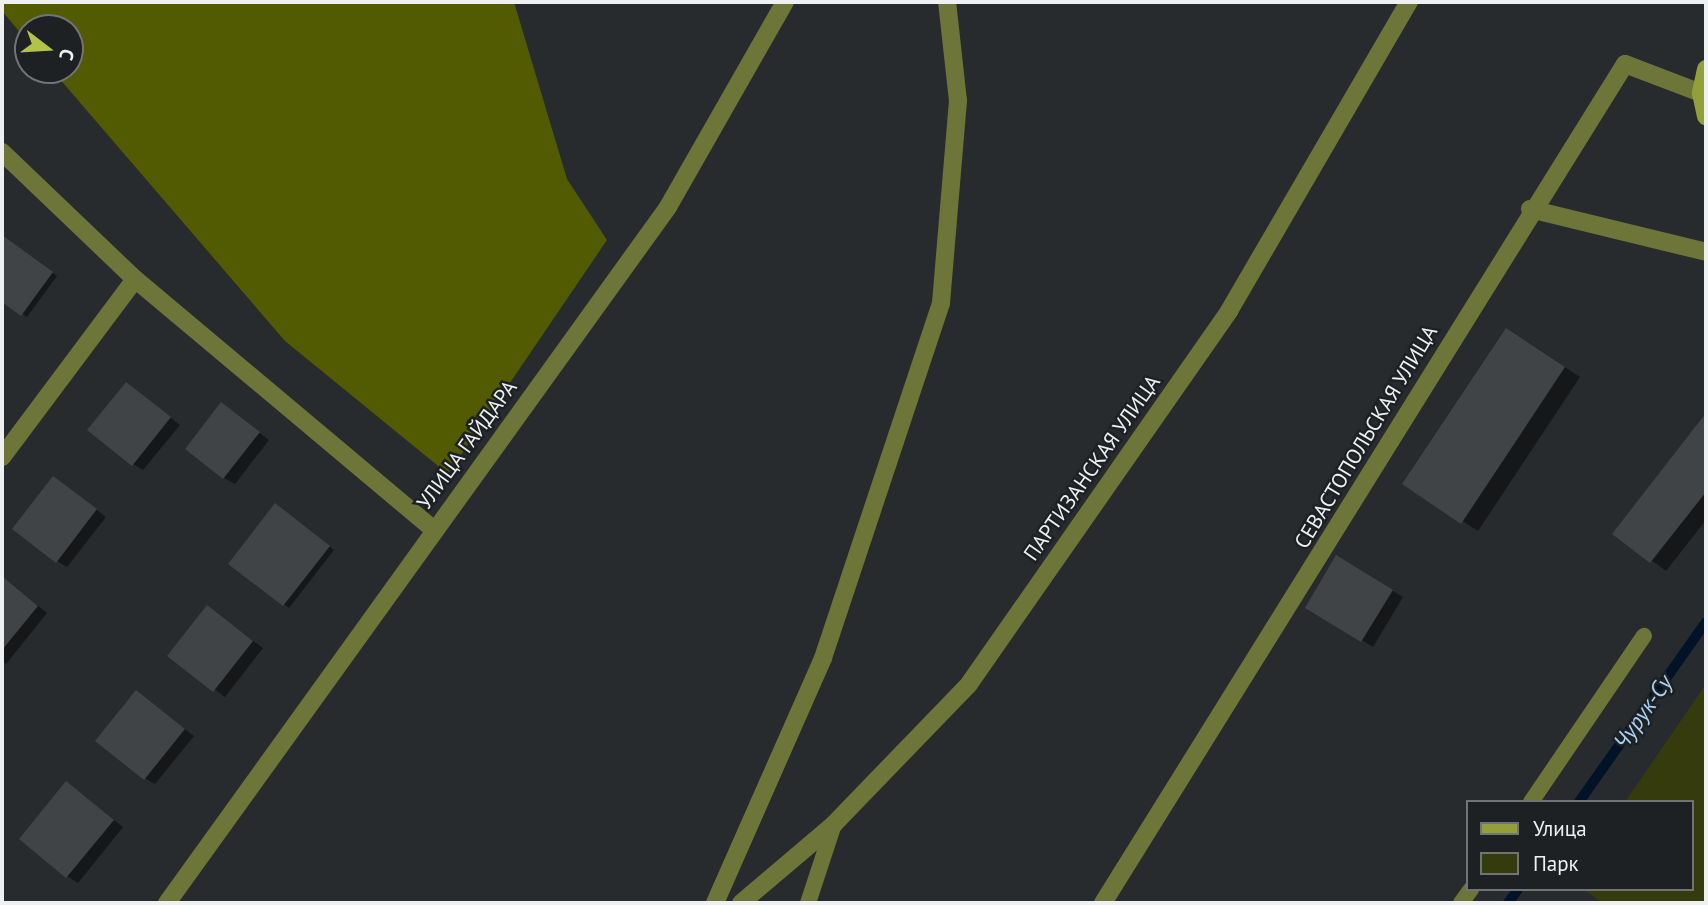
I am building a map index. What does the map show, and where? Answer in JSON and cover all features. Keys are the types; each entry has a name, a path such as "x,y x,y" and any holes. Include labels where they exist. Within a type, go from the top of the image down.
{"main road":[{"path":"1706,69 1701,93 1706,116"}],"street":[{"name":"УЛИЦА ГАЙДАРА","path":"167,903 668,207 785,2"},
{"path":"715,903 823,658 941,303 958,101 947,2"},
{"name":"ПАРТИЗАНСКАЯ УЛИЦА","path":"741,903 834,824 969,684 1229,312 1409,2"},
{"name":"СЕВАСТОПОЛЬСКАЯ УЛИЦА","path":"1102,903 1530,209 1625,64 1701,93"},
{"path":"2,152 135,279 434,530"},
{"path":"1530,209 1706,252"},
{"path":"2,457 135,279"}],"lane":[{"path":"1532,800 1644,636"},
{"path":"808,903 834,824"}],"green space":[{"path":"2,2 514,2 567,179 607,240 448,474 285,341 64,84 84,84 84,14 14,14 14,25 2,11"},
{"path":"1706,684 1706,903 1603,903 1586,891 1694,891 1694,800 1626,800"}],"building":[{"path":"2,235 53,272 21,316 2,302"},
{"path":"1506,328 1565,367 1461,524 1402,484"},
{"path":"126,382 171,417 132,466 87,430"},
{"path":"221,402 260,432 223,479 185,449"},
{"path":"1706,413 1706,492 1650,563 1612,534"},
{"path":"53,476 97,509 56,563 12,529"},
{"path":"275,503 330,546 283,606 228,564"},
{"path":"1336,555 1393,590 1361,642 1305,608"},
{"path":"2,576 38,606 2,650"},
{"path":"207,605 253,641 213,692 167,656"},
{"path":"136,690 185,729 144,780 95,741"},
{"path":"66,781 114,820 66,878 19,839"}],"waterway":[{"name":"Чурук-Су","path":"1580,800 1706,622"},
{"name":"Чурук-Су","path":"1508,903 1517,891"}]}
